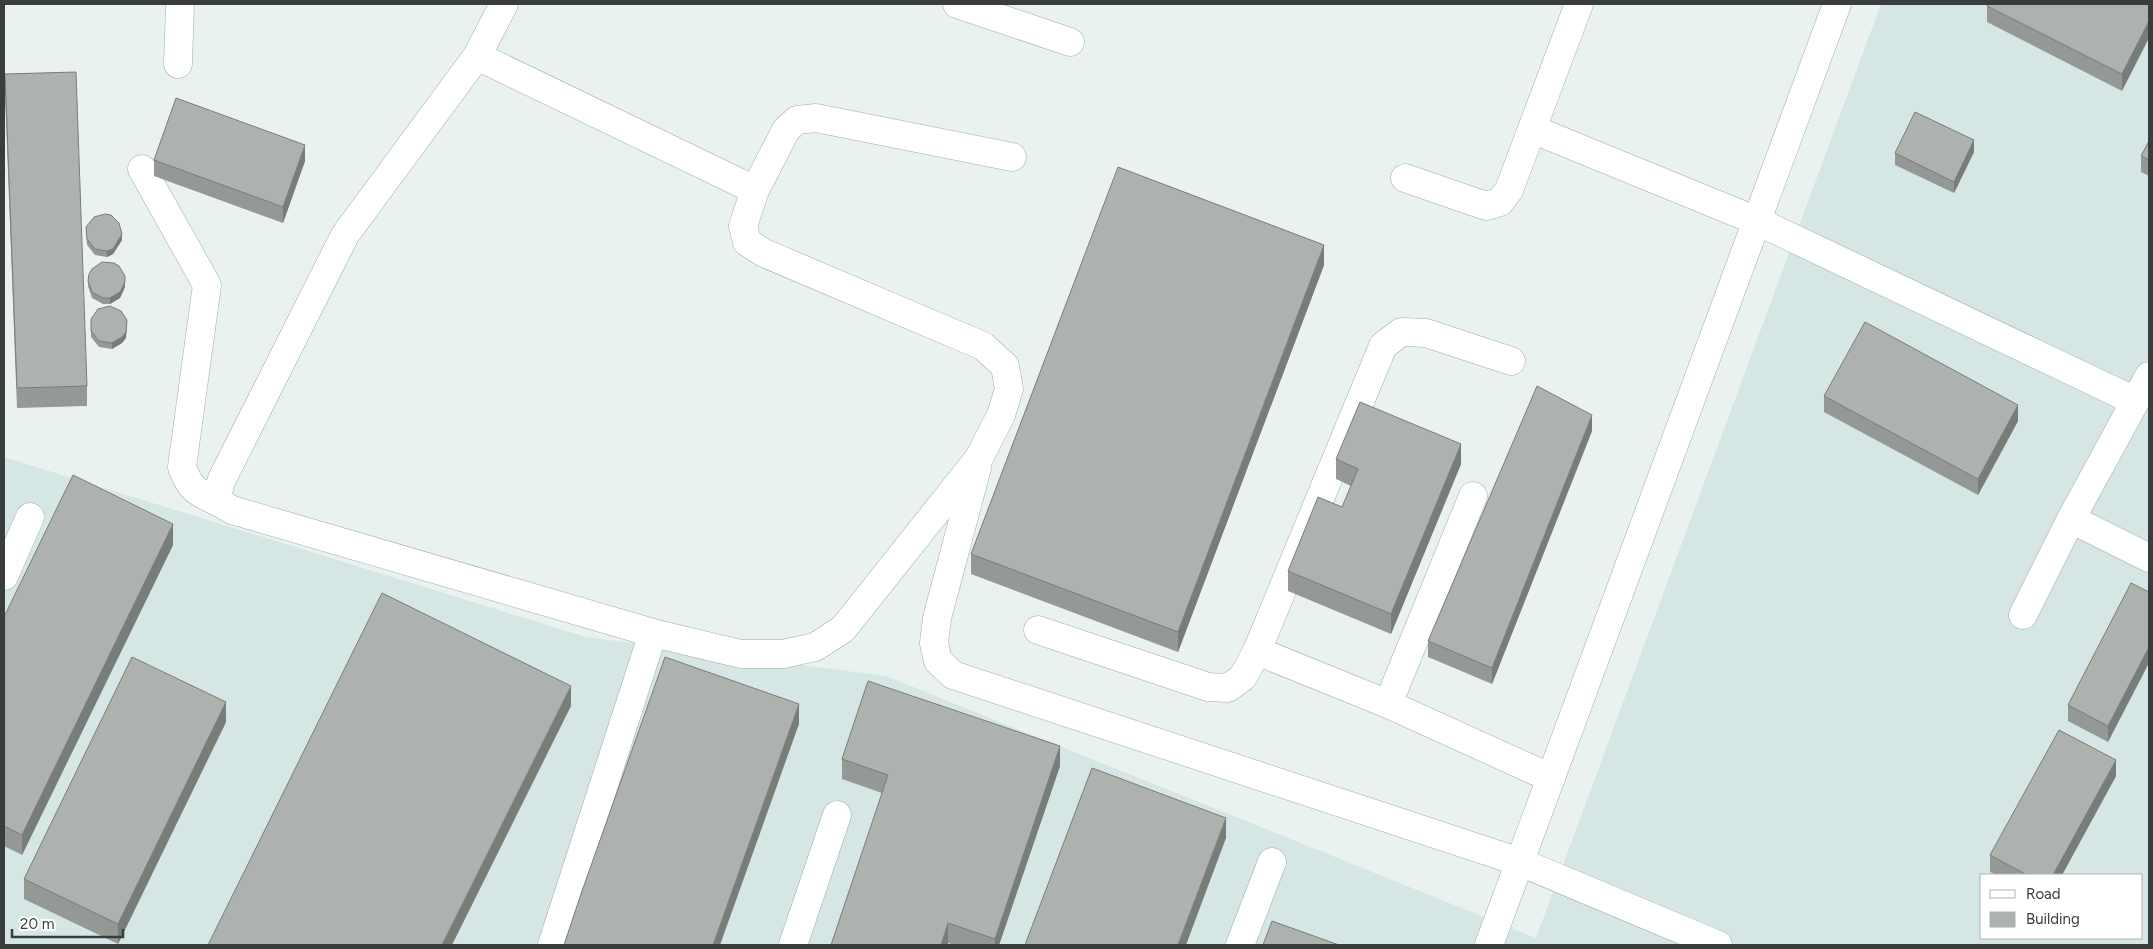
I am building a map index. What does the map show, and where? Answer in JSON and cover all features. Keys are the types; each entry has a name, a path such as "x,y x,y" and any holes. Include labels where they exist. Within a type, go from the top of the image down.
{"street":[{"path":"178,64 180,4"},
{"path":"220,503 218,492 222,480 345,236 478,56 504,4"},
{"path":"957,4 1070,42"},
{"path":"1405,178 1486,206 1500,202 1509,190 1579,4"},
{"path":"1489,945 1837,4"},
{"path":"478,56 755,190"},
{"path":"142,169 207,285 182,468 188,483 196,491 232,510 653,633 741,654 783,654 815,646 844,629 979,458 1001,415 1009,389 1005,366 983,346 764,253 747,242 744,226 755,190 786,130 797,120 816,118 1012,156"},
{"path":"1532,129 1757,221 2136,401"},
{"path":"1038,630 1208,688 1228,688 1243,677 1257,651 1383,346 1401,332 1426,334 1511,361"},
{"path":"2023,615 2071,519 2149,376"},
{"path":"979,458 937,618 934,643 938,661 953,674 1520,862 1718,945"},
{"path":"1388,704 1472,496"},
{"path":"4,576 30,517"},
{"path":"2071,519 2149,558"},
{"path":"552,945 653,633"},
{"path":"1257,651 1388,704 1551,778"},
{"path":"793,945 837,814"},
{"path":"1240,945 1272,862"}],"shaded area":[{"path":"1881,4 2149,4 2149,945 4,945 4,457 586,637 886,676 1536,938"}],"building":[{"path":"1988,4 2149,4 2149,21 2122,74 1987,6"},
{"path":"76,72 87,386 17,388 5,74"},
{"path":"176,98 305,145 283,207 154,160"},
{"path":"1915,112 1974,140 1954,182 1895,153"},
{"path":"2149,141 2149,160 2141,156"},
{"path":"1118,167 1324,245 1178,632 971,554"},
{"path":"105,214 111,215 119,223 122,234 113,249 107,251 95,249 87,239 86,227 94,217"},
{"path":"102,262 114,263 119,266 125,276 125,282 120,292 110,298 103,298 92,292 88,281 92,269"},
{"path":"110,306 121,311 127,320 126,332 112,343 99,341 91,331 91,319 98,309"},
{"path":"1865,322 2018,405 1978,479 1824,396"},
{"path":"1537,386 1592,415 1492,668 1428,641"},
{"path":"1360,402 1461,444 1391,614 1288,571 1318,497 1342,507 1358,469 1336,459"},
{"path":"73,475 173,524 22,835 4,826 4,617"},
{"path":"2131,583 2149,592 2149,647 2108,726 2068,705"},
{"path":"382,593 571,686 442,945 208,945"},
{"path":"132,657 226,702 118,924 24,879"},
{"path":"665,657 799,704 713,945 564,945 582,891"},
{"path":"868,681 1060,746 995,939 948,923 941,945 831,945 888,775 842,759"},
{"path":"2059,730 2116,760 2054,874 2025,874 1990,855"},
{"path":"1092,768 1226,818 1178,945 1025,945"},
{"path":"1272,921 1339,945 1263,945"}]}
